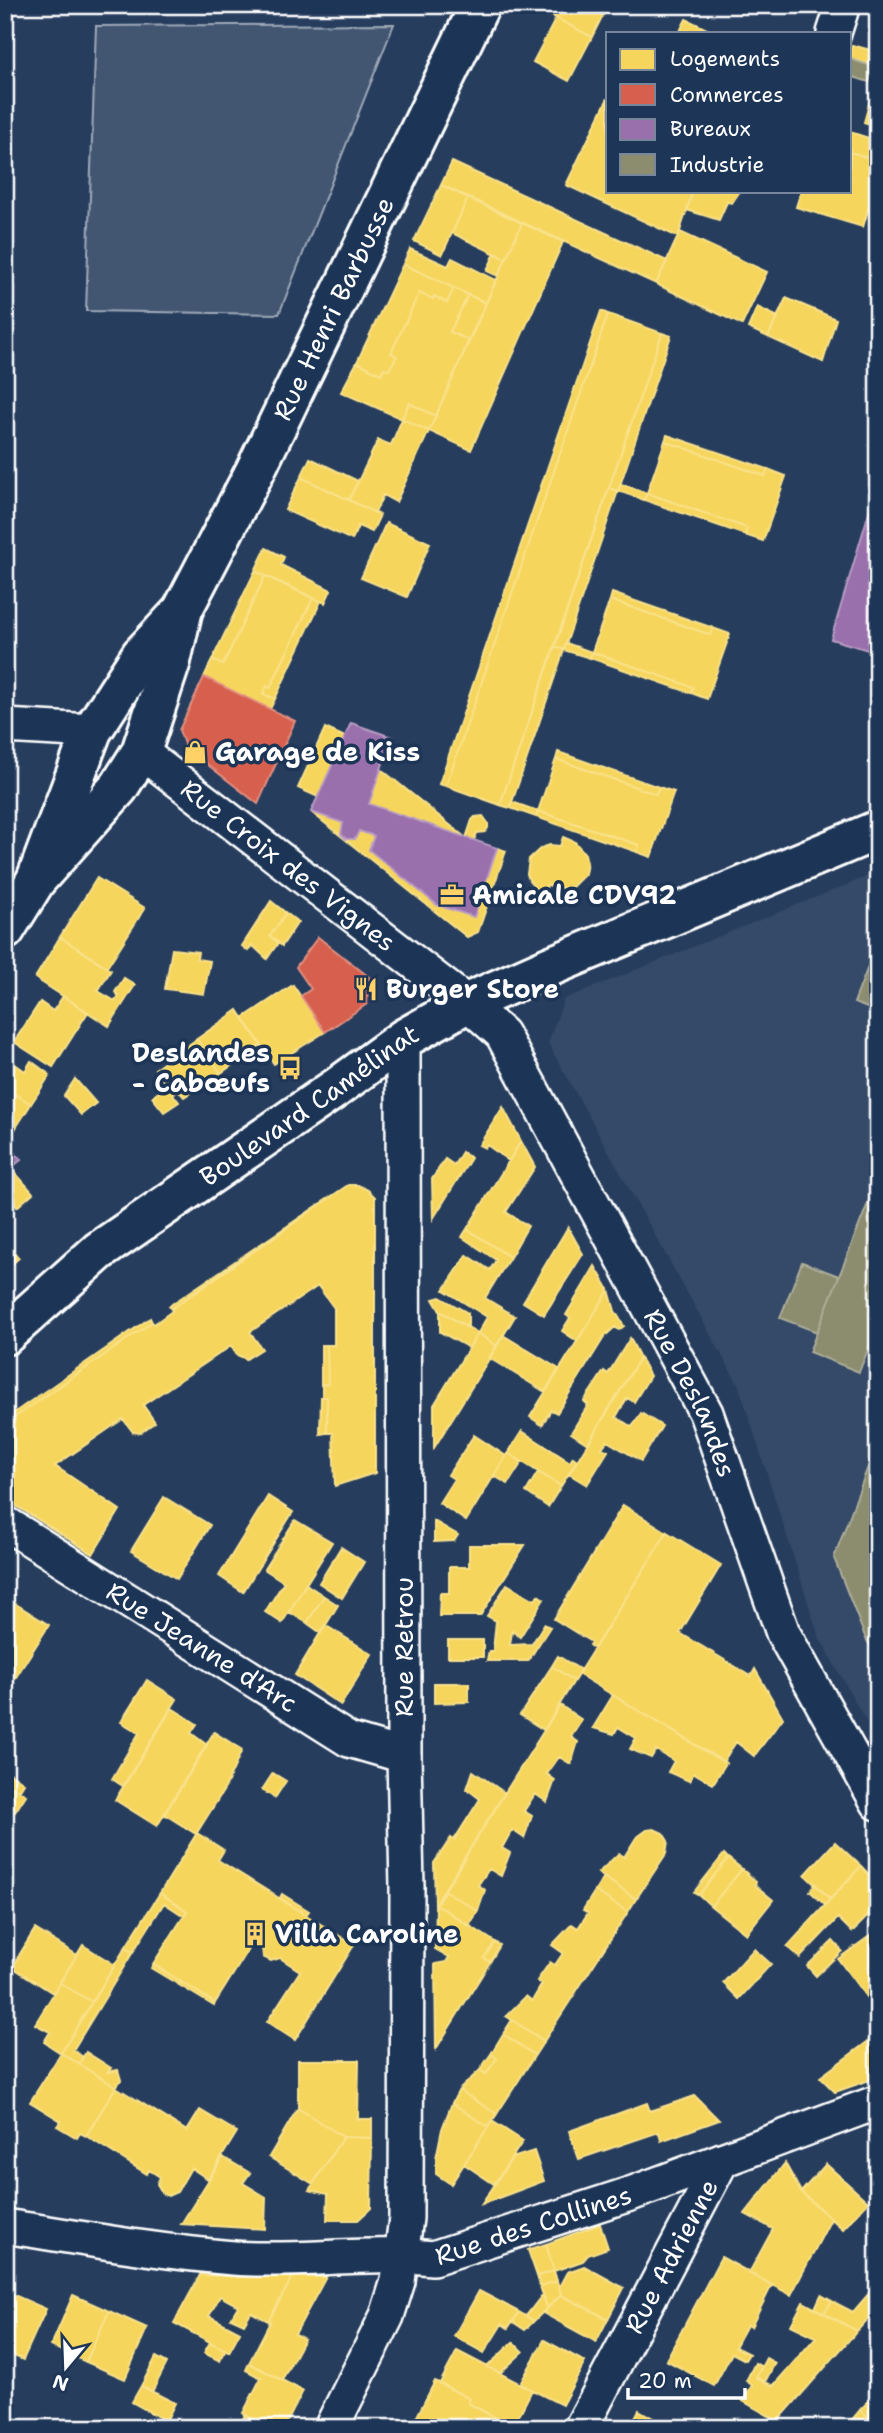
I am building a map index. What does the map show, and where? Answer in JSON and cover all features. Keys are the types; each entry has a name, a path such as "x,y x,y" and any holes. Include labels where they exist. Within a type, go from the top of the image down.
{"street":[{"name":"Rue Henri Barbusse","path":"36,880 92,731 141,656 182,611 256,471 480,5"},
{"path":"834,32 843,5"},
{"name":"Rue Henri Barbusse","path":"5,930 36,880 119,787 141,752 171,661 182,611"},
{"path":"5,726 92,731 141,752"},
{"name":"Rue Croix des Vignes","path":"141,752 467,1003"},
{"name":"Boulevard Camélinat","path":"5,1335 99,1251 337,1088 403,1039 467,1003 551,966 878,830"},
{"name":"Rue Deslandes","path":"467,1003 502,1034 706,1413 783,1633 878,1803"},
{"name":"Rue Retrou","path":"331,2428 387,2316 398,2281 405,2218 407,1886 404,1756 403,1039"},
{"name":"Rue Jeanne d'Arc","path":"5,1523 349,1740 404,1756"},
{"name":"Rue des Collines","path":"5,2226 117,2244 236,2258 356,2258 401,2255 433,2258 633,2193 878,2102"},
{"name":"Rue Adrienne","path":"581,2428 722,2160"}],"shaded area":[{"path":"394,24 279,314 86,311 96,26"},
{"path":"878,872 878,1743 819,1637 739,1386 548,1043 564,999"}],"building: Logements":[{"path":"531,5 588,5 604,13 592,37"},
{"path":"556,18 592,37 569,81 533,62"},
{"path":"686,19 711,31 710,32 680,32"},
{"path":"852,45 878,52 878,67 852,60"},
{"path":"878,72 878,127 864,122"},
{"path":"606,102 606,192 693,192 678,237 566,185"},
{"path":"852,133 878,141 878,161 852,153"},
{"path":"852,153 878,161 878,178 863,227 796,207 801,192 852,192"},
{"path":"452,162 667,261 656,284 441,185"},
{"path":"441,185 468,198 442,255 414,241"},
{"path":"693,192 739,192 732,203 727,202 719,220 687,210"},
{"path":"468,198 522,223 506,259 452,233"},
{"path":"522,223 563,242 471,450 429,431"},
{"path":"680,232 767,272 742,325 656,284"},
{"path":"410,249 448,266 452,258 496,280 486,303 403,264"},
{"path":"495,253 506,259 498,276 487,271"},
{"path":"403,264 454,288 447,303 434,296 433,299 419,293 391,353 397,356 389,370 384,368 381,374 357,362"},
{"path":"454,288 468,295 450,332 469,340 436,416 409,403 402,419 341,392 357,362 381,374 384,368 389,370 397,356 391,353 419,293 433,299 434,296 447,303"},
{"path":"468,295 486,303 469,340 450,332"},
{"path":"786,298 836,319 823,362 768,337"},
{"path":"757,307 778,317 768,337 748,328"},
{"path":"601,311 608,314 446,786 439,784"},
{"path":"608,314 662,333 500,805 446,786"},
{"path":"662,333 671,336 618,491 609,488"},
{"path":"409,403 436,416 429,431 402,419"},
{"path":"402,419 429,431 396,502 383,495 375,513 349,500 378,440 391,445"},
{"path":"667,435 768,469 765,476 665,441"},
{"path":"665,441 765,476 768,469 786,476 763,541 745,535 747,528 647,493"},
{"path":"310,458 358,481 349,500 301,477"},
{"path":"301,477 380,515 372,532 358,526 352,540 285,510"},
{"path":"621,484 647,493 644,500 618,491"},
{"path":"609,488 618,491 564,650 555,646"},
{"path":"647,493 747,528 745,535 644,500"},
{"path":"386,523 430,543 407,597 361,578"},
{"path":"266,548 284,557 281,565 331,590 325,603 255,571"},
{"path":"255,571 265,576 223,665 212,660"},
{"path":"265,576 313,598 270,688 267,686 263,694 275,699 270,709 204,677 212,660 223,665"},
{"path":"612,593 713,628 711,635 610,600"},
{"path":"313,598 321,601 275,699 263,694 267,686 270,688"},
{"path":"610,600 711,635 713,628 730,634 707,699 691,693 693,687 592,652"},
{"path":"566,643 592,652 590,658 564,650"},
{"path":"555,646 564,650 510,808 500,805"},
{"path":"592,652 693,687 691,693 590,658"},
{"path":"325,728 345,737 318,797 298,788"},
{"path":"558,752 659,787 656,794 556,759"},
{"path":"556,759 656,794 659,787 674,792 651,857 637,852 639,845 538,811"},
{"path":"381,769 466,838 369,804"},
{"path":"512,802 538,811 536,817 510,808"},
{"path":"538,811 639,845 637,852 536,817"},
{"path":"311,812 343,823 341,834 346,839 355,839 359,831 374,836 369,850 437,905 474,917 497,848 506,851 478,932 467,937"},
{"path":"483,816 488,823 485,832 477,833 474,840 466,838 472,820"},
{"path":"563,837 575,842 585,854 585,874 572,887 547,885 544,894 537,891 529,880 529,859 541,848 560,846"},
{"path":"97,878 145,908 107,967 60,937"},
{"path":"271,901 286,913 270,936 278,943 267,959 252,945 248,951 242,946"},
{"path":"286,913 298,922 282,946 270,936"},
{"path":"60,937 111,970 98,991 115,1001 119,996 115,992 124,978 135,985 109,1026 35,978"},
{"path":"172,949 198,952 197,959 210,961 204,994 165,989"},
{"path":"293,985 325,1032 274,1064 243,1018"},
{"path":"63,996 88,1012 53,1067 14,1042 40,1002 53,1011"},
{"path":"238,1010 261,1045 221,1073 197,1039"},
{"path":"197,1039 221,1073 184,1097 178,1090 173,1094 179,1102 164,1112 152,1097 167,1086 155,1069"},
{"path":"8,1059 25,1071 31,1061 50,1075 31,1104 5,1088 5,1063"},
{"path":"75,1079 96,1103 81,1115 64,1096"},
{"path":"5,1088 31,1104 12,1134 5,1130"},
{"path":"503,1107 521,1141 509,1161 487,1145 485,1148 479,1145"},
{"path":"521,1141 535,1167 506,1212 528,1226 510,1257 467,1229"},
{"path":"462,1152 471,1158 433,1219 432,1179 445,1159 454,1165"},
{"path":"11,1168 33,1193 17,1207 5,1193 5,1173"},
{"path":"348,1185 358,1185 375,1197 375,1473 335,1486 333,1433 327,1433 327,1397 322,1397 322,1384 328,1384 327,1345 334,1345 334,1308 318,1286 250,1332 262,1349 246,1359 237,1355 231,1346 143,1405 155,1422 140,1433 133,1432 123,1419 55,1466 120,1510 93,1554 5,1499 5,1424 152,1322 154,1324 172,1311 171,1309"},
{"path":"348,1185 244,1257 171,1309 169,1306"},
{"path":"568,1227 583,1254 544,1315 523,1302"},
{"path":"467,1229 510,1257 485,1298 515,1316 497,1346 478,1333 487,1317 444,1290 467,1255 490,1270 496,1260 462,1237"},
{"path":"5,1242 19,1258 5,1270"},
{"path":"595,1266 609,1290 577,1341 562,1331 570,1318 566,1315"},
{"path":"609,1290 615,1311 624,1326 619,1330 615,1327 605,1336 557,1413 551,1410 542,1425 530,1417"},
{"path":"440,1297 468,1313 468,1328 440,1311 433,1299"},
{"path":"440,1311 478,1333 469,1348 440,1332"},
{"path":"150,1318 152,1322 5,1424 5,1419"},
{"path":"478,1333 497,1346 434,1448 434,1405"},
{"path":"503,1335 559,1369 545,1392 489,1358"},
{"path":"630,1338 640,1358 588,1444 571,1433 588,1405 584,1401 604,1371 608,1374"},
{"path":"321,1345 327,1345 328,1384 321,1385"},
{"path":"640,1358 650,1376 634,1402 627,1398 616,1417 632,1427 641,1413 662,1426 641,1461 607,1441 602,1448 608,1451 587,1485 569,1474"},
{"path":"321,1397 327,1397 327,1433 320,1434"},
{"path":"522,1431 570,1462 573,1457 577,1460 561,1486 508,1453"},
{"path":"474,1435 506,1456 466,1521 439,1503 454,1479 448,1475"},
{"path":"508,1453 522,1462 508,1484 494,1476"},
{"path":"538,1472 561,1486 548,1507 526,1492"},
{"path":"268,1496 293,1512 243,1592 219,1576"},
{"path":"164,1497 210,1525 177,1579 131,1551"},
{"path":"623,1505 667,1532 594,1649 589,1645 591,1642 554,1619"},
{"path":"295,1520 332,1542 282,1623 265,1612 284,1582 264,1569"},
{"path":"434,1521 458,1535 454,1541 434,1542"},
{"path":"667,1532 721,1565 680,1633 751,1676 755,1669 783,1718 754,1756 736,1742 723,1762 578,1674"},
{"path":"469,1545 525,1545 480,1616 439,1616 440,1593 449,1593 449,1567 469,1567"},
{"path":"341,1547 364,1562 342,1598 319,1583"},
{"path":"306,1584 324,1596 307,1623 289,1612"},
{"path":"507,1584 535,1600 538,1595 544,1599 520,1637 512,1631 510,1645 532,1644 544,1624 550,1627 528,1661 487,1661 489,1651 493,1651 496,1621 487,1616"},
{"path":"324,1596 338,1605 321,1633 307,1623"},
{"path":"5,1597 49,1625 11,1685 5,1682"},
{"path":"325,1625 372,1654 341,1705 295,1675"},
{"path":"448,1640 483,1640 483,1657 448,1657"},
{"path":"558,1656 581,1670 574,1681 552,1666"},
{"path":"552,1666 574,1681 544,1730 520,1715"},
{"path":"147,1680 177,1699 123,1786 112,1779 139,1733 121,1722"},
{"path":"434,1683 469,1683 469,1702 434,1703"},
{"path":"613,1695 726,1763 713,1784 694,1773 689,1781 668,1772 674,1761 656,1750 651,1758 630,1749 636,1738 618,1727 614,1734 593,1728"},
{"path":"560,1705 582,1720 571,1737 578,1742 571,1764 559,1757 547,1774 555,1780 547,1802 535,1794 524,1811 532,1816 524,1838 512,1830 502,1848 510,1853 501,1876 489,1869 478,1885 485,1890 478,1911 444,1890"},
{"path":"172,1708 197,1724 191,1733 207,1745 157,1826 115,1800"},
{"path":"214,1732 242,1750 225,1788 196,1834 164,1814"},
{"path":"7,1771 24,1783 19,1791 5,1782"},
{"path":"473,1771 505,1793 435,1906 434,1863 451,1838 454,1840 480,1799 467,1789"},
{"path":"273,1773 286,1781 275,1798 262,1790"},
{"path":"5,1782 26,1795 15,1812 5,1806"},
{"path":"654,1829 663,1833 668,1841 666,1854 636,1899 598,1873 619,1853 624,1857 636,1838 647,1830"},
{"name":"Villa Caroline","path":"197,1833 224,1850 218,1860 354,1945 295,2040 267,2022 300,1971 280,1958 271,1961 263,1957 262,1947 254,1941 215,2003 153,1964 187,1911 160,1893"},
{"path":"835,1842 861,1866 830,1899 805,1875"},
{"path":"724,1854 728,1858 699,1895 694,1892"},
{"path":"728,1858 742,1869 711,1906 699,1895"},
{"path":"861,1866 878,1884 878,1906 852,1932 838,1918 800,1958 787,1947"},
{"path":"742,1869 756,1882 755,1885 773,1900 746,1934 711,1906"},
{"path":"604,1877 636,1899 628,1912 595,1891"},
{"path":"815,1884 830,1899 825,1905 810,1891"},
{"path":"444,1890 478,1911 469,1926 436,1904"},
{"path":"595,1891 628,1912 544,2041 506,2016 526,1996 532,2001 542,1984 537,1981 550,1962 555,1965 563,1953 552,1945 572,1924 578,1928 588,1913 583,1910"},
{"path":"160,1893 187,1911 184,1916 164,1903 133,1952 125,1948"},
{"path":"282,1894 309,1911 306,1915 280,1898"},
{"path":"436,1904 495,1942 484,1958 490,1962 436,2049 435,1964 446,1962 449,1957 435,1949"},
{"path":"35,1929 77,1955 53,1993 12,1967"},
{"path":"878,1930 878,2013 838,1959"},
{"path":"833,1941 842,1951 816,1976 807,1966"},
{"path":"495,1942 500,1945 490,1962 484,1958"},
{"path":"83,1945 115,1965 92,2002 60,1983"},
{"path":"125,1948 133,1952 73,2050 83,2057 79,2064 61,2053"},
{"path":"754,1949 771,1964 739,1999 723,1983"},
{"path":"153,1964 181,1982 179,1985 151,1968"},
{"path":"181,1982 215,2003 214,2006 179,1985"},
{"path":"60,1983 92,2002 61,2053 44,2042 50,2032 35,2024"},
{"path":"512,2020 544,2041 535,2055 503,2034"},
{"path":"503,2034 535,2055 497,2114 459,2090 480,2070 486,2074 497,2058 491,2054"},
{"path":"878,2034 878,2077 835,2092 820,2077"},
{"path":"86,2052 111,2068 108,2072 118,2070 121,2080 116,2087 79,2064"},
{"path":"61,2053 116,2087 86,2136 80,2133 77,2138 57,2126 61,2121 30,2102"},
{"path":"491,2054 497,2058 486,2074 480,2070"},
{"path":"298,2060 359,2060 358,2119 372,2119 372,2138 343,2137 298,2108"},
{"path":"116,2087 187,2131 200,2110 237,2132 208,2179 191,2168 177,2192 168,2196 163,2194 157,2184 160,2177 149,2170 147,2174 86,2136"},
{"path":"459,2090 497,2114 488,2127 452,2103"},
{"path":"695,2096 719,2120 661,2141 659,2132 579,2159 569,2131 647,2103 650,2111"},
{"path":"452,2103 488,2127 451,2184 436,2174 436,2158 442,2129"},
{"path":"298,2108 343,2137 313,2184 269,2157"},
{"path":"492,2121 523,2141 494,2184 464,2164"},
{"path":"343,2137 372,2138 371,2208 358,2220 327,2220 328,2194 309,2190"},
{"path":"534,2151 544,2181 482,2204 512,2158"},
{"path":"223,2157 250,2173 243,2183 266,2197 265,2229 181,2224"},
{"path":"785,2163 801,2192 831,2219 791,2295 749,2273 773,2229 745,2214"},
{"path":"826,2164 868,2202 843,2229 801,2192"},
{"path":"600,2224 608,2248 588,2255 583,2261 554,2271 546,2244"},
{"path":"546,2244 554,2271 537,2276 528,2250"},
{"path":"721,2257 772,2285 751,2327 747,2325 735,2347 749,2354 745,2360 732,2353 714,2386 666,2360"},
{"path":"584,2266 624,2288 608,2319 561,2295 559,2287 567,2272"},
{"path":"554,2271 557,2281 540,2286 537,2276"},
{"path":"200,2275 293,2276 270,2322 251,2312 244,2324 231,2318 238,2306 220,2296 209,2316 240,2332 229,2352 174,2323"},
{"path":"293,2276 326,2277 295,2334 304,2339 282,2380 249,2363"},
{"path":"557,2281 561,2295 547,2308 540,2286"},
{"path":"878,2283 878,2308 857,2331 824,2313 832,2301 853,2312"},
{"path":"479,2291 519,2312 508,2328 502,2324 484,2353 454,2336"},
{"path":"7,2292 46,2309 23,2360 5,2352"},
{"path":"543,2294 547,2308 534,2321 526,2316"},
{"path":"73,2295 109,2311 86,2362 51,2346"},
{"path":"561,2295 608,2319 596,2342 543,2313"},
{"path":"821,2295 832,2301 824,2313 815,2308"},
{"path":"803,2302 857,2331 778,2421 743,2401 752,2385 746,2381 755,2363 762,2367 756,2377 773,2386 816,2337 791,2325"},
{"path":"109,2311 147,2328 125,2379 86,2362"},
{"path":"519,2312 534,2321 525,2330 513,2322"},
{"path":"544,2340 585,2362 562,2405 520,2384"},
{"path":"210,2342 226,2350 220,2361 204,2353"},
{"path":"513,2342 523,2352 500,2373 487,2367"},
{"path":"457,2351 532,2390 513,2427 468,2403 470,2399 440,2383"},
{"path":"156,2357 167,2363 152,2392 141,2386"},
{"path":"766,2358 775,2363 765,2382 756,2377"},
{"path":"249,2363 303,2391 284,2428 268,2428 243,2413 261,2378 246,2370"},
{"path":"435,2381 470,2399 468,2403 503,2422 499,2428 429,2428 415,2420"},
{"path":"141,2386 175,2403 166,2421 132,2402"},
{"path":"878,2391 878,2426 860,2410"},
{"path":"639,2410 667,2426 666,2428 630,2427"},
{"path":"860,2410 878,2426 878,2428 845,2428"},
{"path":"245,2415 268,2428 238,2428"}],"building: Commerces":[{"path":"204,677 295,721 258,804 185,747 179,730"},
{"path":"318,937 369,977 367,1004 325,1032 301,996 311,989 296,967"}],"building: Bureaux":[{"path":"878,482 878,653 831,639"},
{"path":"351,723 392,737 369,804 497,848 474,917 437,905 369,850 374,836 359,831 355,839 346,839 341,834 343,823 311,812"},
{"path":"5,1148 22,1159 11,1168 5,1165"}],"building: Industrie":[{"path":"852,60 874,67 869,82 852,77"},
{"path":"878,941 878,1012 854,1003"},
{"path":"878,1178 878,1324 859,1372 809,1352"},
{"path":"802,1262 839,1276 817,1332 780,1318"},
{"path":"878,1440 878,1658 866,1639 834,1558"}],"place":[{"name":"Garage de Kiss","path":"195,752"},
{"name":"Amicale CDV92","path":"452,895"},
{"name":"Burger Store","path":"366,989"},
{"name":"Deslandes - Cabœufs","path":"290,1068"},
{"name":"Villa Caroline","path":"255,1934"}]}
